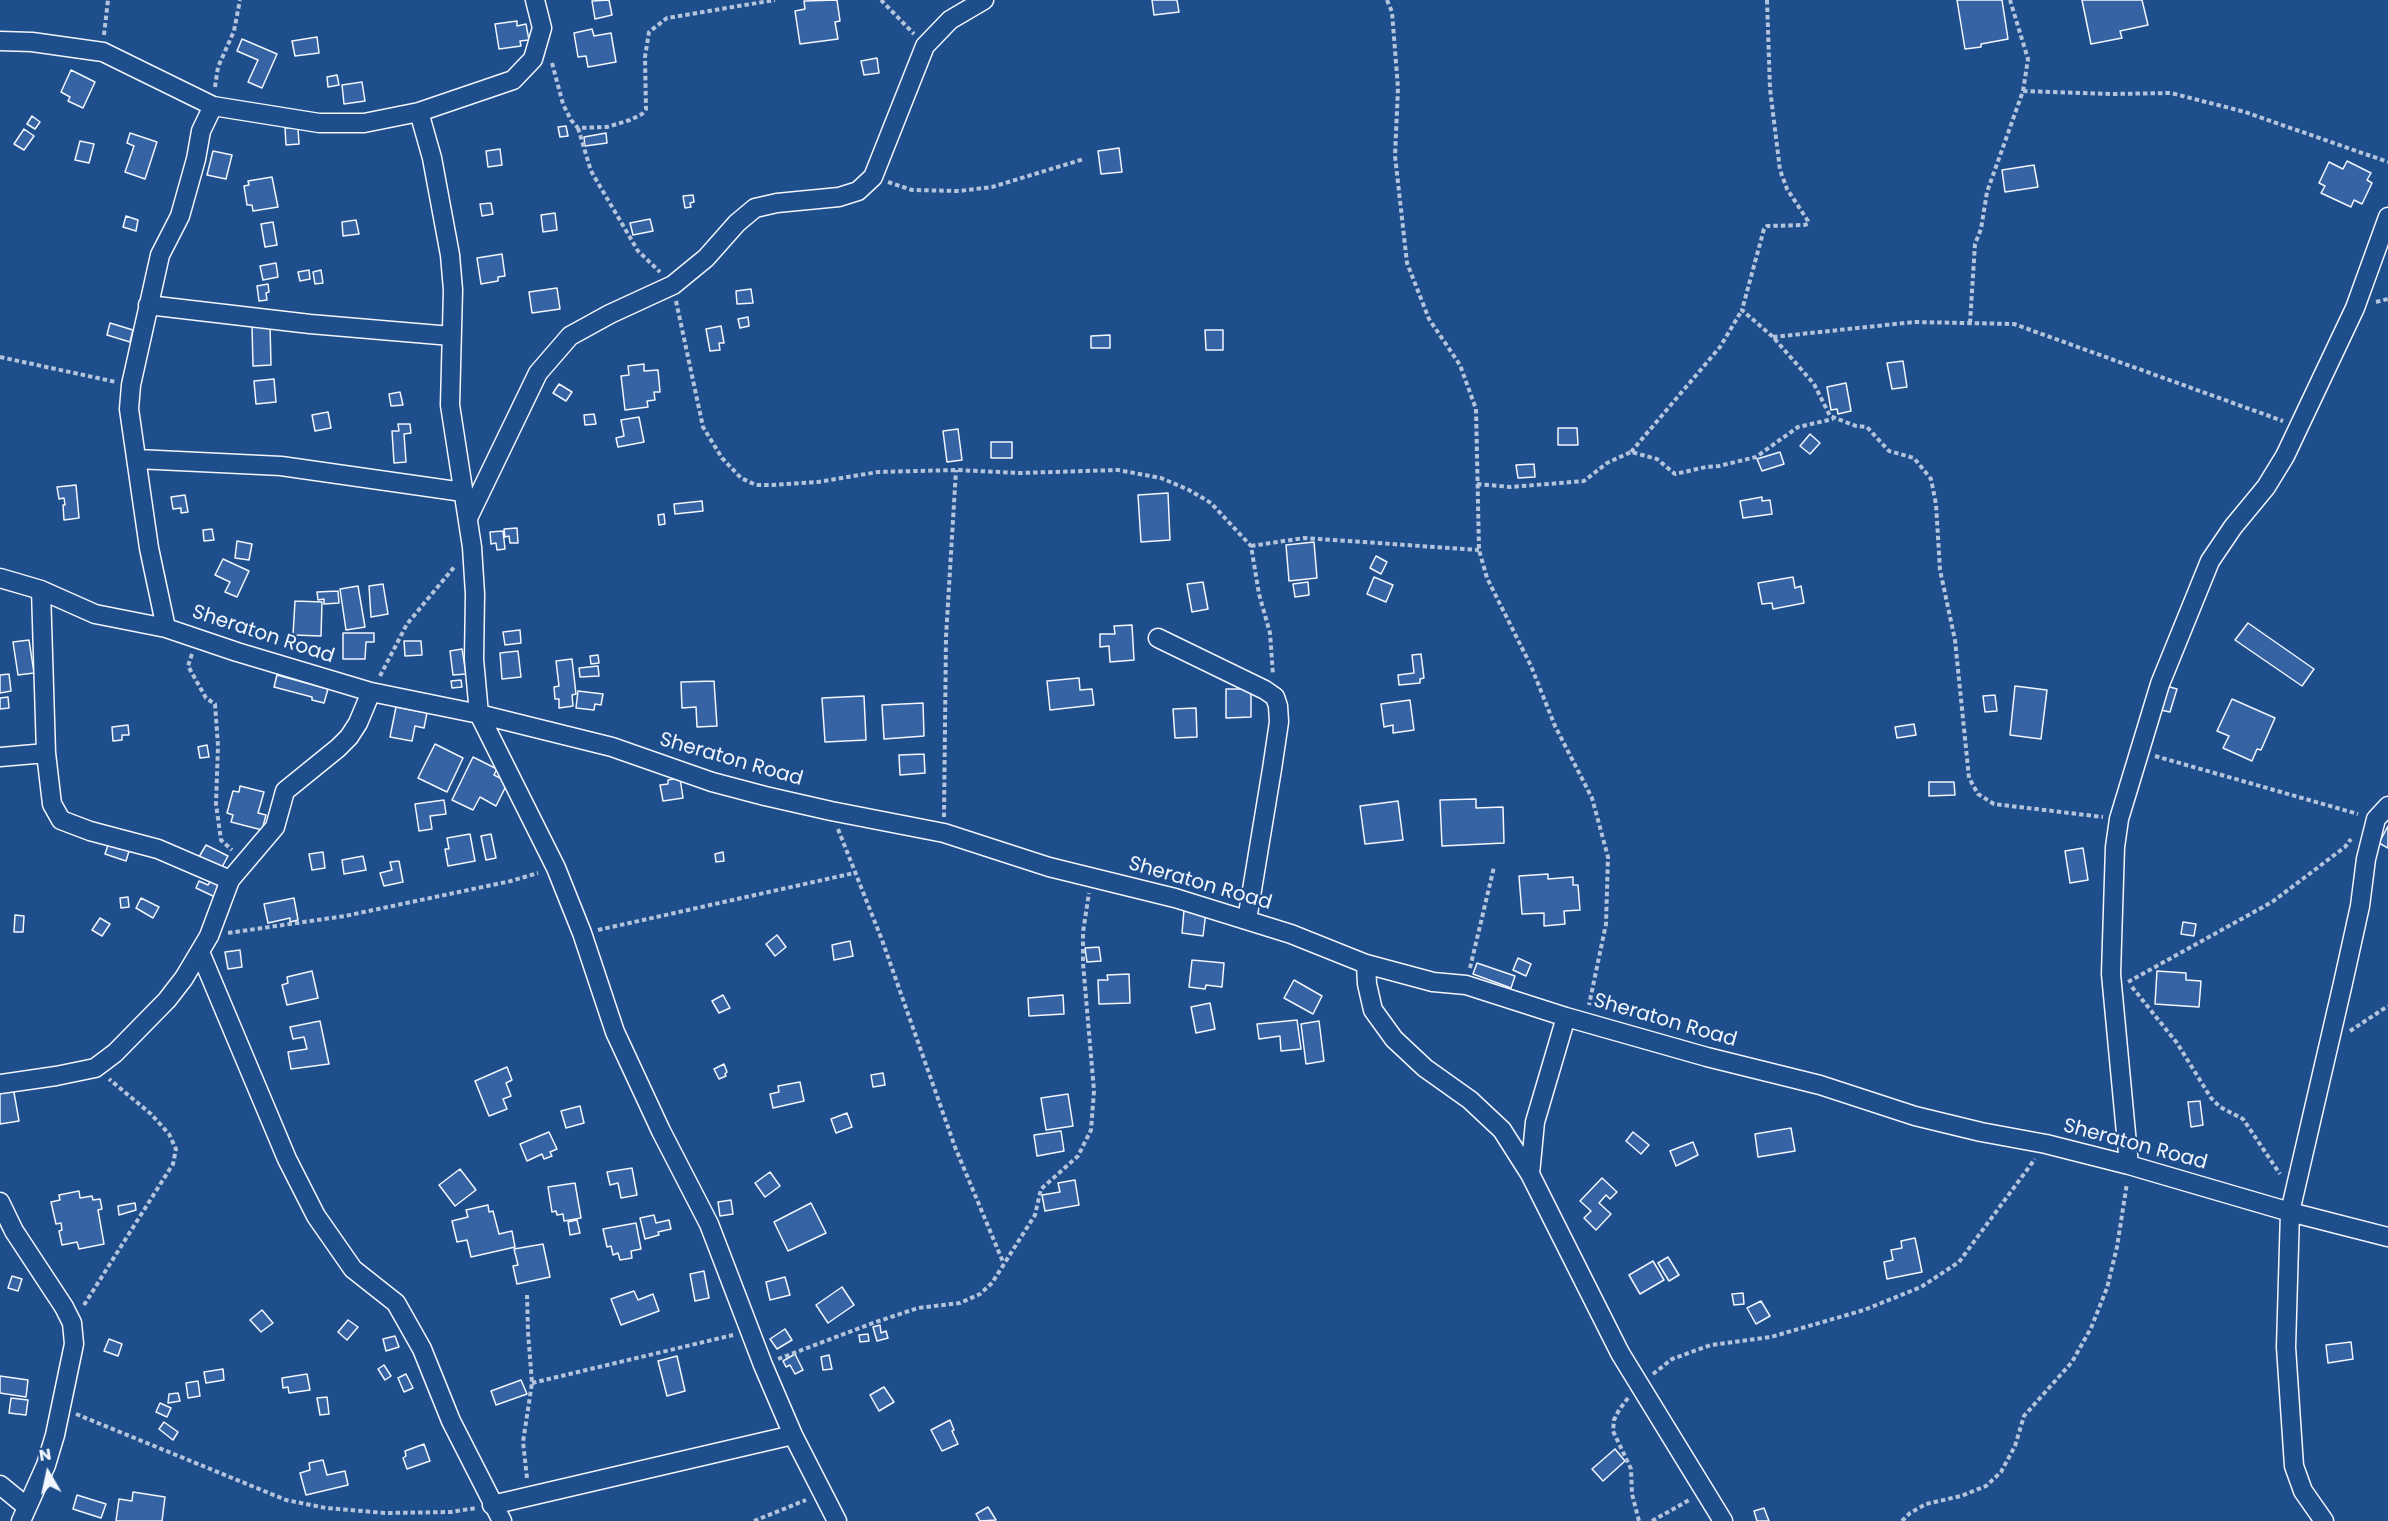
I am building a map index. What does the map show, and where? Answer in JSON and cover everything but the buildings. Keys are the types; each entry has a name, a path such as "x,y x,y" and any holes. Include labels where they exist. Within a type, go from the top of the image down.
{"street":[{"path":"0,41 32,42 103,52 213,106 319,123 364,123 419,112 513,80 533,59 542,28 535,0"},
{"path":"468,518 538,373 570,336 610,314 673,285 706,258 737,223 755,208 838,197 858,190 873,177 925,46 950,20 984,0"},
{"path":"166,628 148,548 129,409 131,385 160,255 180,216 196,159 201,131 213,106"},
{"path":"419,112 432,158 450,255 453,290 450,405 472,547 476,594 474,659 479,714 556,868 582,933 615,1032 661,1131 709,1224 763,1365 793,1435 821,1494 837,1521"},
{"path":"2129,1165 2111,974 2115,847 2119,819 2160,684 2210,561 2233,527 2266,487 2285,456 2355,308 2388,217"},
{"path":"148,305 310,324 450,336"},
{"path":"137,459 281,466 463,492"},
{"name":"Sheraton Road","path":"0,578 41,590 95,614 166,628 371,692 479,714 612,747 712,782 831,812 944,833 1004,854 1175,898 1247,920 1291,934 1366,964 1433,982 1466,985 1707,1058 1821,1085 1915,1116 1981,1132 2046,1144 2292,1203 2388,1237"},
{"path":"41,590 46,753 52,804 61,820 90,831 158,849 230,880"},
{"path":"1158,638 1265,690 1275,697 1278,706 1279,722 1247,920"},
{"path":"0,1084 95,1068 115,1053 167,1000 205,944 230,880 275,827 285,791 349,737 358,723 371,692"},
{"path":"0,758 46,753"},
{"path":"2324,1521 2303,1491 2294,1466 2286,1347 2292,1203 2360,906 2366,859 2377,814"},
{"path":"205,944 282,1149 316,1216 353,1269 396,1303 422,1349 451,1421 502,1521"},
{"path":"1366,964 1367,984 1373,1010 1394,1039 1425,1068 1470,1100 1502,1130 1530,1174 1620,1353 1723,1521"},
{"path":"1530,1174 1535,1122 1566,1017"},
{"path":"0,1202 14,1231 64,1307 72,1323 74,1344 62,1407 46,1465 23,1517"},
{"path":"492,1505 793,1435"},
{"path":"0,1485 23,1517"}],"path":[{"path":"103,52 108,0"},
{"path":"213,106 218,68 234,31 240,0"},
{"path":"578,128 607,127 642,114 646,109 645,57 649,32 667,18 775,0"},
{"path":"881,0 925,46"},
{"path":"1388,0 1392,12 1398,88 1395,156 1407,263 1429,319 1460,365 1476,410 1479,550 1487,578 1531,666 1555,726 1592,798 1608,857 1606,924 1593,992 1584,1022"},
{"path":"1477,484 1511,487 1584,481 1607,463 1631,452 1720,347 1742,310 1764,229 1767,226 1808,224 1787,189 1780,170 1770,89 1767,0"},
{"path":"1970,323 1975,244 1981,229 1987,192 2024,91 2028,59 2010,0"},
{"path":"551,61 563,104 570,120 578,128 591,171 624,230 638,250 673,285 703,427 722,458 741,478 756,484 773,485 818,482 878,472 956,470 1020,473 1118,470 1161,478 1211,503 1251,546 1259,594 1270,633 1275,697"},
{"path":"2024,91 2111,94 2170,93 2245,112 2388,162"},
{"path":"873,177 912,190 959,191 992,186 1084,159"},
{"path":"1742,310 1773,337 1814,384 1828,414 1833,419"},
{"path":"1773,337 1914,322 2014,324 2298,427"},
{"path":"0,357 131,385"},
{"path":"1631,452 1657,459 1675,474 1756,457 1798,427 1833,419 1867,427 1889,451 1914,458 1931,479 1936,504 1940,570 1955,640 1969,778 1978,794 1994,804 2119,819"},
{"path":"944,833 946,637 956,470"},
{"path":"1251,546 1304,538 1479,550"},
{"path":"371,692 407,624 472,547"},
{"path":"191,636 192,658 188,666 206,698 215,704 218,746 216,804 221,840 244,863"},
{"path":"2140,751 2377,814"},
{"path":"831,812 886,951 955,1147 1003,1263"},
{"path":"2128,982 2272,902 2345,846 2377,814"},
{"path":"1466,985 1494,867"},
{"path":"205,944 512,881 556,868"},
{"path":"582,933 854,873"},
{"path":"763,1365 896,1315 918,1308 960,1303 980,1294 992,1283 1035,1215 1041,1189 1078,1156 1091,1130 1094,1091 1086,1006 1083,932 1091,878"},
{"path":"2124,972 2128,982 2177,1043 2211,1098 2220,1107 2244,1119 2292,1203"},
{"path":"2329,1044 2388,1006"},
{"path":"72,1323 173,1164 176,1149 170,1134 151,1114 95,1068"},
{"path":"1639,1521 1632,1494 1631,1469 1613,1431 1614,1420 1619,1410 1639,1385 1672,1359 1712,1345 1771,1337 1864,1310 1921,1287 1959,1262 2046,1144"},
{"path":"1902,1521 1910,1513 1926,1504 1961,1496 1986,1486 1994,1479 2001,1472 2015,1446 2024,1416 2072,1362 2091,1328 2107,1288 2122,1219 2129,1165"},
{"path":"527,1295 532,1383 523,1442 524,1465 530,1496"},
{"path":"532,1383 751,1330"},
{"path":"62,1407 286,1500 326,1508 385,1513 451,1512 492,1505"},
{"path":"1652,1521 1704,1492"},
{"path":"754,1521 821,1494"}]}
